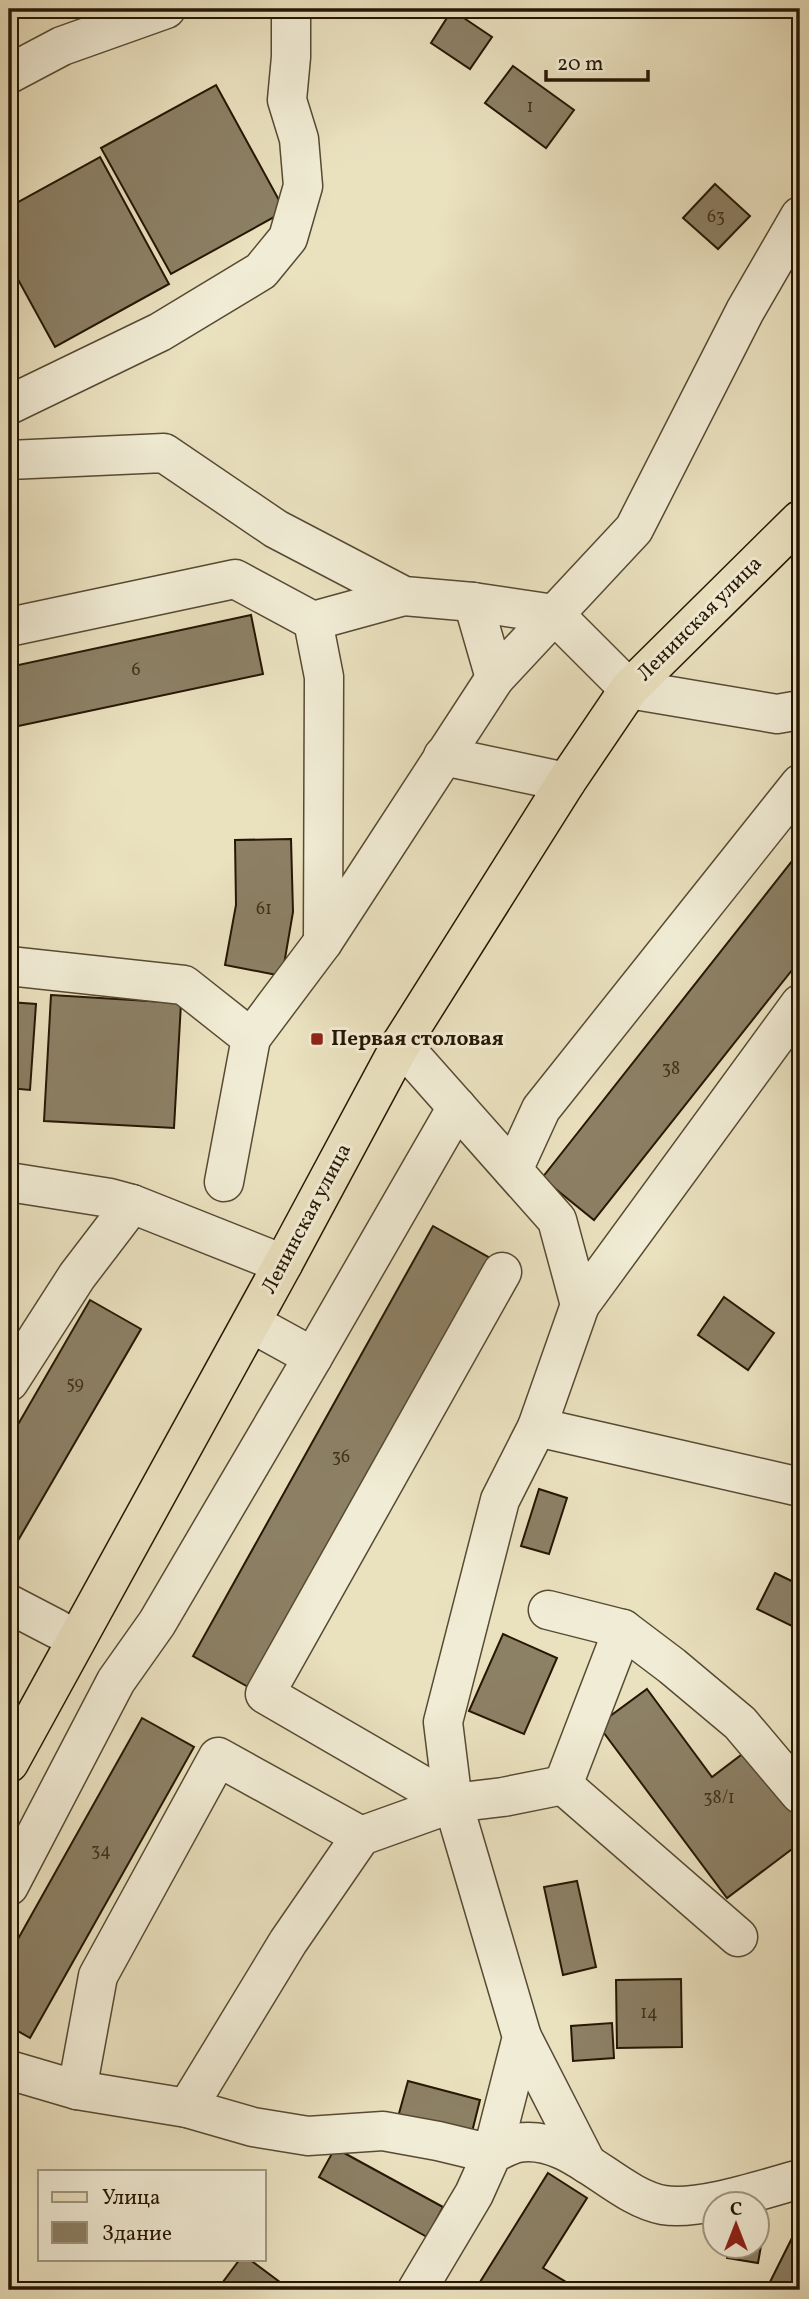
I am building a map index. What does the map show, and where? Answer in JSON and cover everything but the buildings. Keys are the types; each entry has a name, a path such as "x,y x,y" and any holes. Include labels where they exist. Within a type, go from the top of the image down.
{"main road":[{"name":"Ленинская улица","path":"9,1763 401,1044 566,782 629,689 800,520"}],"street":[{"path":"9,74 62,46 166,9"},
{"path":"9,405 160,332 261,271 288,238 303,186 299,139 287,100 291,57 291,9"},
{"path":"224,1182 251,1038 323,942 495,678 634,529 745,311 800,216"},
{"path":"9,460 164,453 276,529 404,596"},
{"path":"9,627 235,579 313,621 404,596 473,602 554,614 629,689"},
{"path":"473,602 495,678"},
{"path":"313,621 324,677 323,942"},
{"name":"Ленинская улица","path":"629,689 777,714 800,710"},
{"path":"443,756 566,782"},
{"path":"513,1170 541,1109 800,784"},
{"path":"9,966 184,985 251,1038"},
{"path":"587,2164 522,2037 453,1803 443,1722 500,1500 537,1427 580,1306 800,1004"},
{"path":"401,1044 557,1220 580,1306"},
{"path":"9,1886 116,1681 157,1623 457,1107"},
{"path":"9,1182 132,1204 283,1264"},
{"path":"12,1368 132,1204"},
{"path":"453,1803 265,1694 502,1272"},
{"path":"251,1323 313,1357"},
{"path":"537,1427 800,1487"},
{"path":"9,1604 57,1629"},
{"path":"548,1610 623,1629 740,1723 800,1794"},
{"path":"563,1785 623,1629"},
{"path":"77,2090 98,1976 218,1757 361,1836"},
{"path":"187,2108 288,1942 361,1836 453,1803 503,1797 563,1785"},
{"path":"563,1785 738,1937"},
{"path":"417,2290 474,2194 492,2154 522,2037"},
{"path":"9,2070 77,2090 187,2108 253,2127 308,2136 383,2132 439,2141 492,2154 517,2143 547,2144 587,2164 641,2197 662,2205 684,2207 747,2194 800,2179"}],"place":[{"name":"Первая столовая","path":"317,1039"}]}
